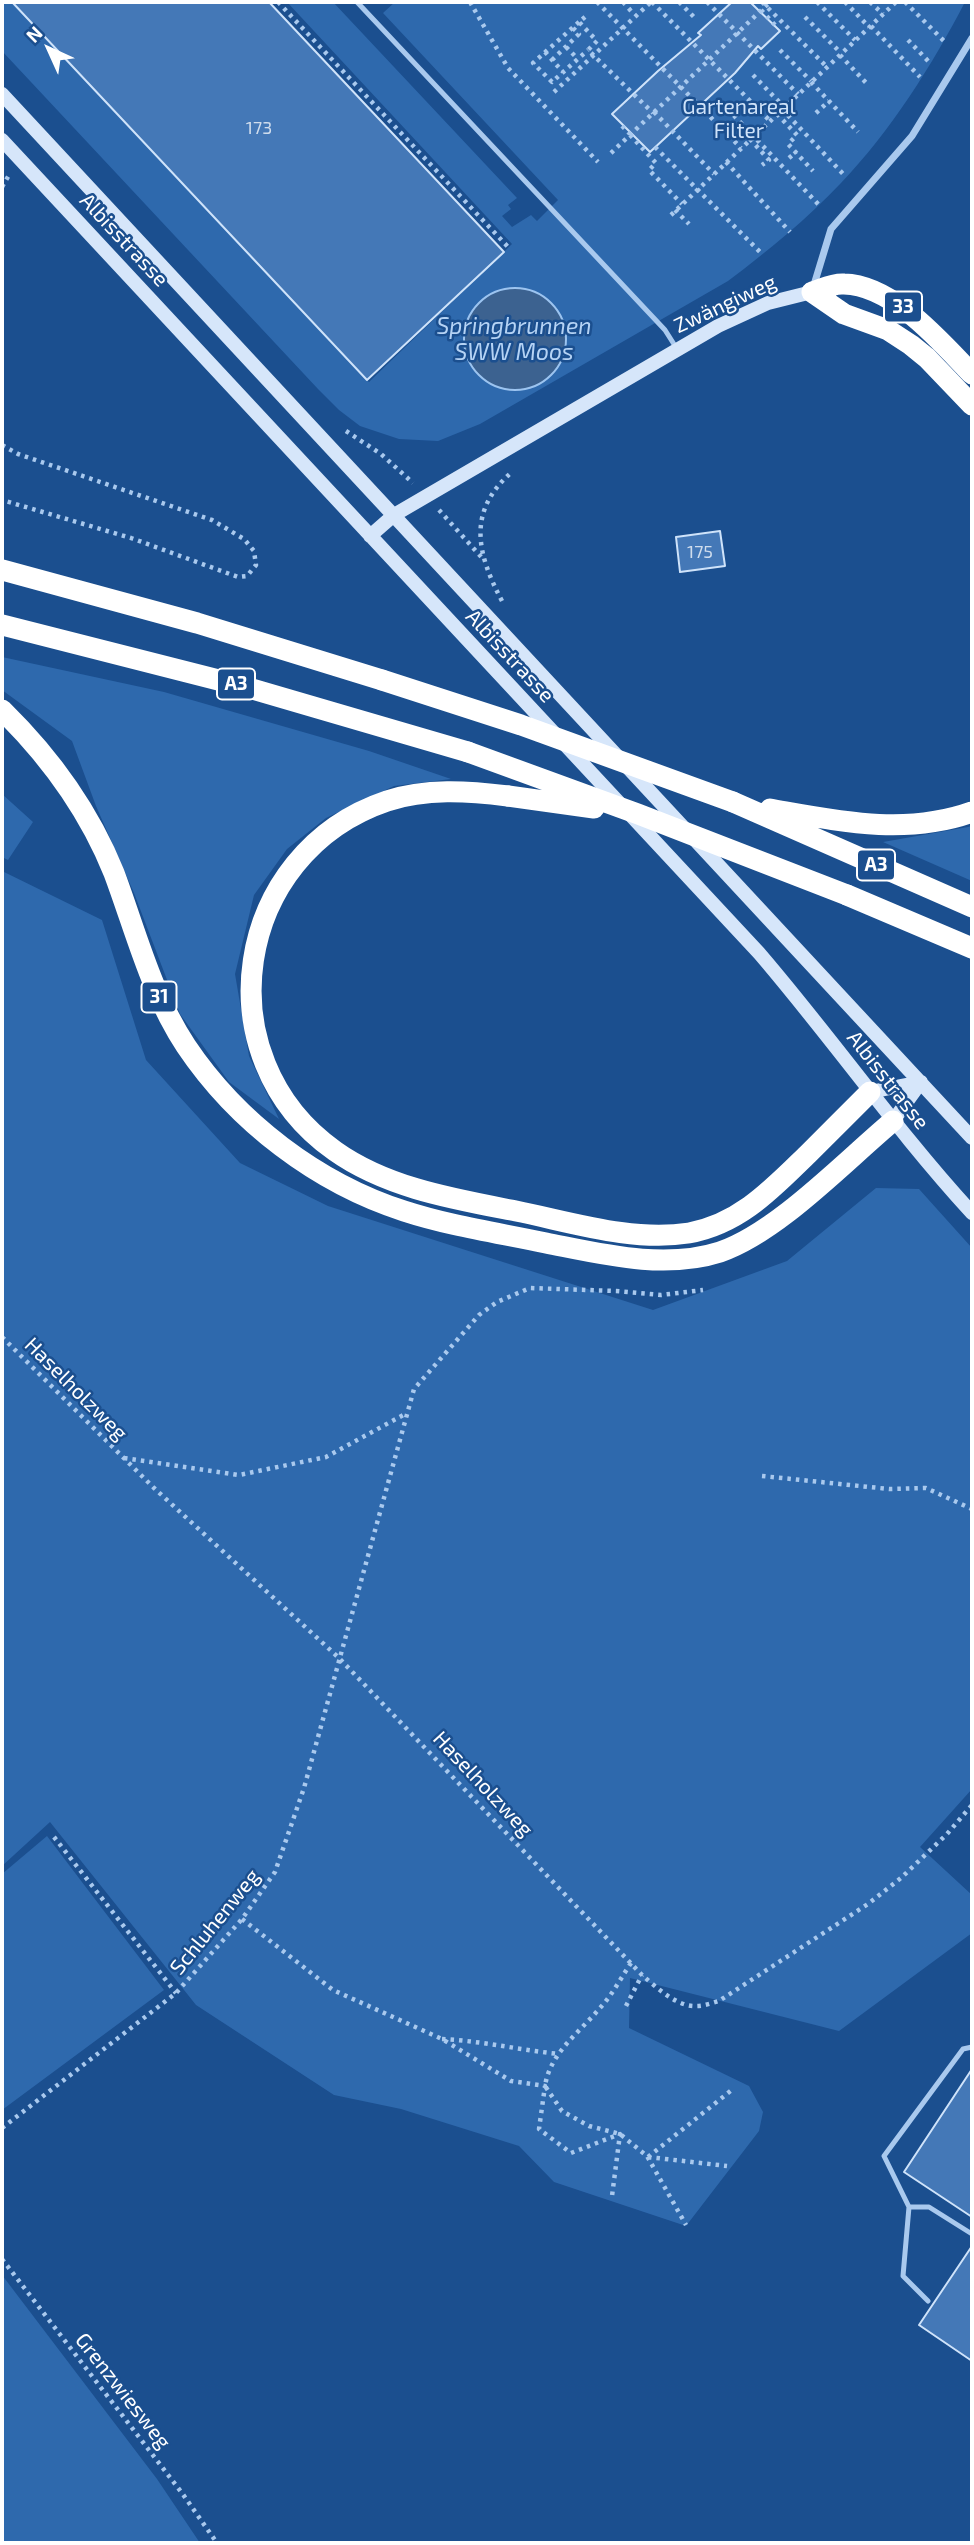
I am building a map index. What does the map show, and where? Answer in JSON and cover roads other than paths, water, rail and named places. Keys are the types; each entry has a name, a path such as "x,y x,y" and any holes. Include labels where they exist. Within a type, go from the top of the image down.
{"highway":[{"name":"33","path":"812,292 846,284 886,298 918,319 972,374"},
{"path":"812,292 844,314 888,330 911,345 972,405"},
{"name":"A3","path":"2,570 197,623 534,730 774,816 972,906"},
{"name":"A3","path":"2,625 242,686 468,752 847,895 972,948"},
{"name":"31","path":"2,710 54,767 91,826 113,871 161,1002 181,1039 207,1074 244,1115 292,1153 347,1187 401,1210 455,1224 611,1255 652,1259 705,1256 733,1247 770,1225 893,1121"},
{"path":"638,814 481,793 435,792 403,797 377,805 350,818 314,845 295,864 273,899 257,940 251,967 251,1007 256,1035 278,1091 295,1114 325,1144 351,1161 381,1176 448,1197 615,1231 645,1234 689,1233 725,1222 751,1207 870,1092"},
{"path":"774,816 881,826 931,823 972,812"}],"main road":[{"name":"Albisstrasse","path":"2,94 972,1138"},
{"name":"Albisstrasse","path":"2,140 759,953 809,1012 926,1162 972,1213"},
{"name":"Zwängiweg","path":"370,536 394,515 718,326 768,303 812,292"},
{"path":"870,1092 920,1082"},
{"path":"893,1121 920,1082"}],"street":[{"path":"812,292 831,229 912,136 972,38"}],"lane":[{"path":"357,2 665,330 677,349"},
{"path":"928,2301 903,2276 909,2207 884,2156 963,2049 972,2047"},
{"path":"909,2207 929,2207 972,2234"}],"water":[{"name":"Springbrunnen SWW Moos","path":"515,288 534,292 551,303 562,320 566,339 562,358 551,375 534,386 515,390 496,386 479,375 468,358 464,339 468,320 479,303 496,292"}],"park label":[{"name":"Gartenareal Filter","path":"739,119"}]}
